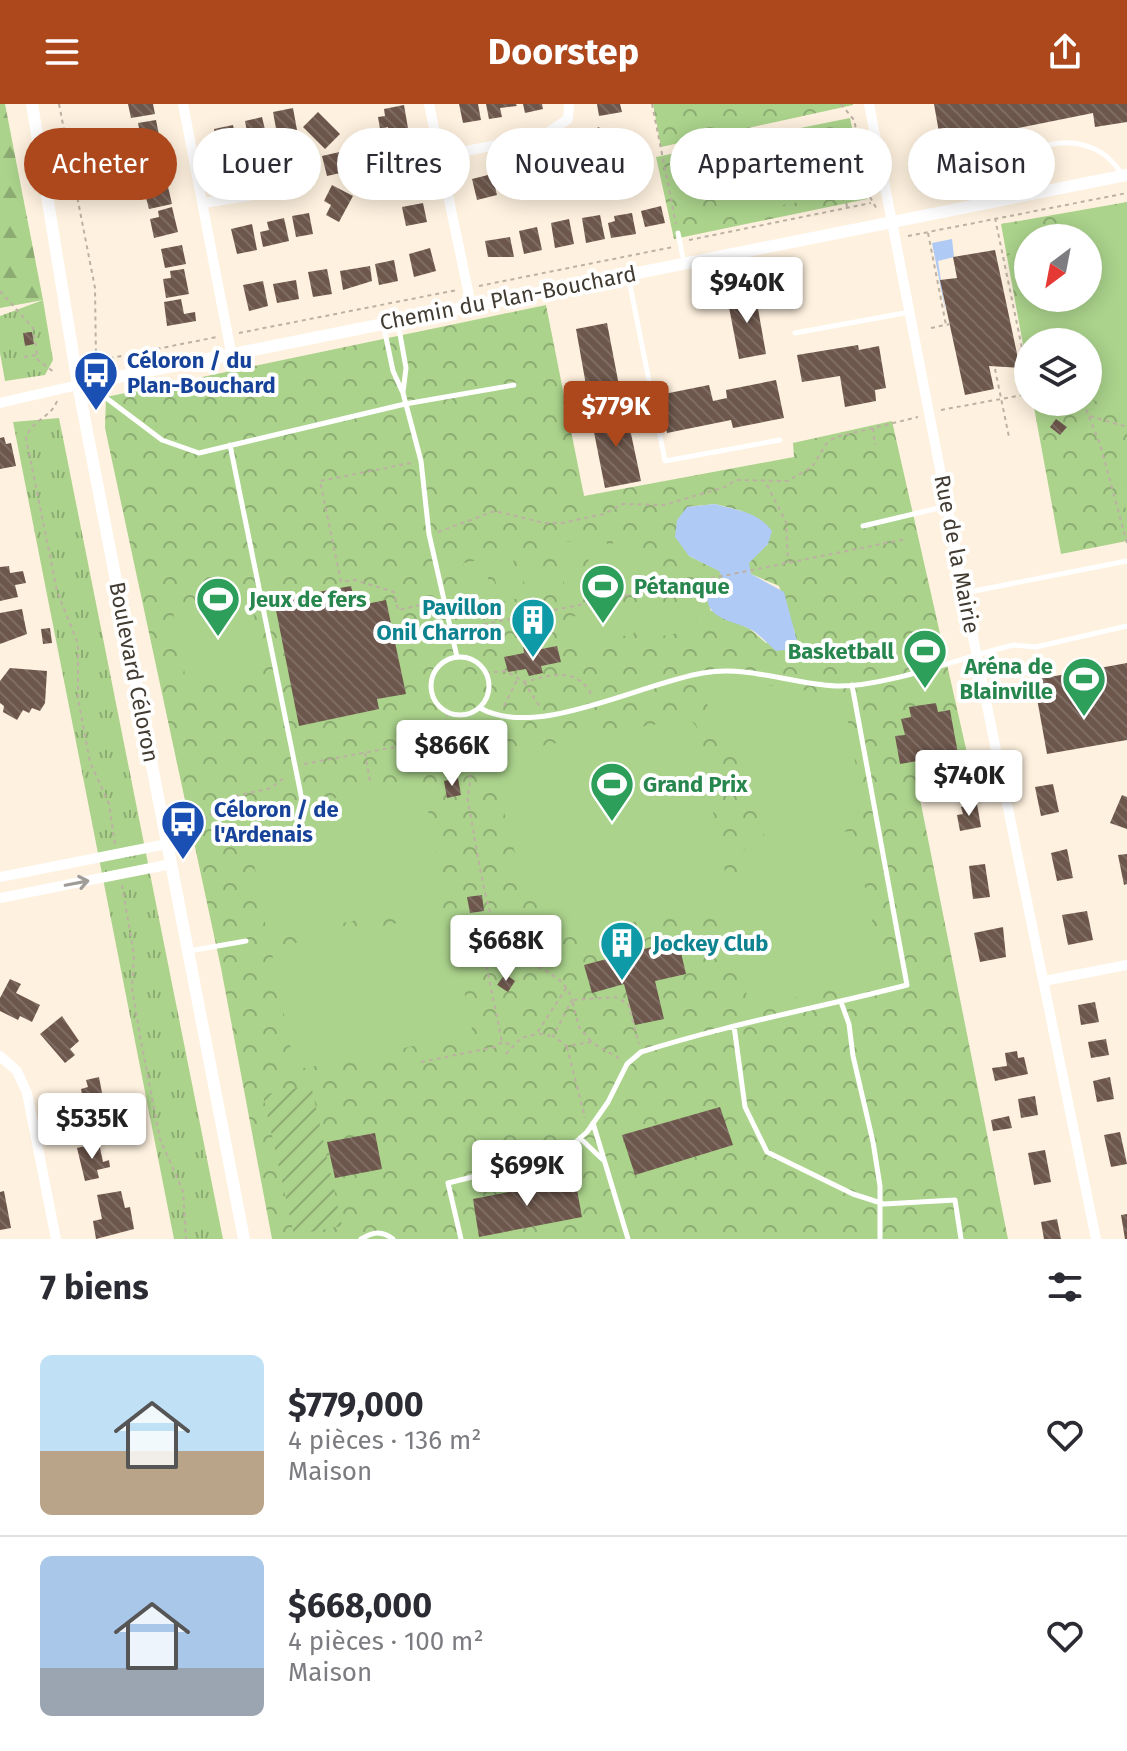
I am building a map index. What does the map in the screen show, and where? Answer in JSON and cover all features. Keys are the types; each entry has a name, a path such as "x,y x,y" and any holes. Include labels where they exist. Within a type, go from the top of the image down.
{"street":[{"name":"Boulevard Céloron","path":"32,104 78,385 244,1239"},
{"path":"183,104 193,154"},
{"path":"429,104 434,128"},
{"path":"470,150 543,136 568,119 569,104"},
{"name":"Rue de la Mairie","path":"869,104 874,128"},
{"name":"Chemin du Plan-Bouchard","path":"78,385 1125,175"},
{"path":"203,200 231,352"},
{"path":"204,203 223,200"},
{"path":"449,200 471,305"},
{"name":"Rue de la Mairie","path":"889,200 964,593 1096,1239"},
{"path":"0,403 78,385"},
{"path":"0,877 167,844"},
{"path":"0,898 171,864"},
{"path":"1044,981 1127,965"},
{"path":"0,1056 17,1071 27,1093 56,1239"}],"lane":[{"path":"992,202 1001,173 1016,157 1057,143 1098,151 1125,175"},
{"path":"678,233 684,263"},
{"path":"628,274 665,461 780,440"},
{"path":"795,333 911,312"},
{"path":"397,319 406,368 403,393"},
{"path":"383,322 393,371 403,393 421,461 429,534 457,657"},
{"path":"78,385 97,392 162,440 199,453 405,404 514,385"},
{"path":"230,445 302,800"},
{"path":"863,526 948,506"},
{"path":"964,593 1127,561"},
{"path":"480,708 498,718 525,720 719,671 852,685 1014,645 1036,647 1127,626"},
{"path":"457,657 474,660 486,673 489,691 480,708 465,716 448,713 434,700 431,682 440,665 457,657"},
{"path":"461,1239 448,1183 561,1155 588,1130 627,1064 641,1052 734,1026 907,985 852,685"},
{"path":"188,952 246,941"},
{"path":"841,1002 849,1024 855,1070 873,1142 880,1239"},
{"path":"734,1026 745,1107 767,1152 853,1194 879,1202 955,1200 961,1239"},
{"path":"593,1123 628,1239"},
{"path":"580,1138 603,1160"},
{"path":"361,1239 372,1233 385,1233 393,1239"}],"path":[{"path":"59,104 95,288 96,362"},
{"path":"652,104 678,233"},
{"path":"841,104 852,115 856,128"},
{"path":"909,235 1127,193"},
{"path":"844,200 847,208"},
{"path":"870,200 877,209"},
{"path":"685,242 871,203"},
{"path":"995,218 1018,328"},
{"path":"928,232 948,325 931,328"},
{"name":"Chemin du Plan-Bouchard","path":"480,285 676,246"},
{"path":"1004,286 1010,285"},
{"name":"Chemin du Plan-Bouchard","path":"240,333 454,290"},
{"path":"0,291 33,328 38,360 57,371 53,379"},
{"path":"90,362 214,338"},
{"path":"24,357 37,355"},
{"path":"995,369 1009,437"},
{"path":"940,411 1014,397"},
{"path":"57,401 53,410 30,429 26,438 57,591 78,644 78,699 90,762 109,804 115,842"},
{"path":"429,534 495,511 544,523 562,523 604,514 623,504 664,505 716,490 736,480 766,483 798,477 812,467 827,443 873,427 920,416"},
{"path":"1087,416 1100,444 1127,543"},
{"path":"1090,416 1127,427"},
{"path":"873,427 875,445"},
{"path":"421,461 320,481 341,582 355,580 394,592 398,610 443,601"},
{"path":"766,483 786,522 788,563"},
{"path":"451,631 906,539"},
{"path":"486,673 506,671 524,682 562,673 572,675 589,690 596,703"},
{"path":"498,718 517,680"},
{"path":"524,682 545,715"},
{"path":"437,739 433,732 424,730 416,742 420,749 430,751 436,747 448,713"},
{"path":"440,732 438,762 443,765 464,761 467,765 470,786 467,797 492,917 501,940 568,986 579,1027 591,1042 627,1064"},
{"path":"365,752 370,781"},
{"path":"177,831 195,828 182,853"},
{"path":"122,881 134,955 132,988 138,1025 160,1139 183,1191 186,1239"},
{"path":"501,940 485,959 502,1042"},
{"path":"506,1054 513,1045 537,1033 568,986"},
{"path":"572,1000 616,997 628,1004 641,1052"},
{"path":"553,1036 572,1000"},
{"path":"537,1033 553,1036 567,1046 588,1130"},
{"path":"502,1042 513,1045"},
{"path":"421,1062 495,1047 502,1042"},
{"path":"567,1046 591,1042"}],"green space":[{"path":"0,104 5,104 43,300 0,308"},
{"path":"653,104 853,104 748,128 670,128 670,145 661,147"},
{"path":"850,118 852,128 800,128"},
{"path":"670,154 670,200 862,200 674,239 656,157"},
{"path":"715,200 808,200 719,218"},
{"path":"1127,202 1127,541 1061,554 1036,416 1102,416 1102,328 1020,328 1017,312 1102,312 1102,224 1014,224 1014,295 1001,224"},
{"path":"1127,202 1127,418 1102,405 1102,328 1026,328 1022,312 1102,312 1102,224 1053,224"},
{"path":"1014,236 1014,274 1006,238"},
{"path":"43,300 53,360 45,375 5,381 0,353 0,316"},
{"path":"546,305 584,496 794,457 793,443 892,421 974,784 919,794 1008,1239 272,1239 221,968 105,428 106,397","holes":["715,504 742,511 768,544 748,563 751,574 779,586 795,633 766,643 750,629 710,610 713,593 724,579 720,571 689,556 687,507"]},
{"path":"59,418 223,1239 174,1239 13,422"},
{"path":"1127,456 1127,515 1115,458"},
{"path":"632,529 641,573 620,578 611,533"},
{"path":"605,534 614,579 593,583 584,538"},
{"path":"577,540 586,585 565,589 556,544"},
{"path":"539,548 548,592 527,597 518,552"},
{"path":"512,553 520,598 500,602 490,557"},
{"path":"484,559 493,603 472,608 463,563"},
{"name":"Jeux de fers","path":"249,592 265,670 187,685 172,606"},
{"name":"Pétanque","path":"693,601 699,629 642,640 636,612"},
{"name":"Pétanque","path":"628,605 634,634 577,645 571,617"},
{"name":"Basketball","path":"944,677 948,694 907,703 903,686"},
{"path":"731,680 832,694 846,710 862,801 854,821 841,832 853,831 882,968 873,982 750,1007 726,917 714,915 722,903 596,930 555,915 541,904 528,885 514,851 492,761 499,754 689,718 696,726 729,892 736,882 748,880 741,855 749,844 816,836 765,839 734,737 716,735 707,703"},
{"path":"422,781 447,902 268,938 245,816"},
{"path":"448,913 473,1034 295,1070 271,948"},
{"path":"311,1085 342,1226 294,1235 263,1095"}],"water":[{"path":"952,239 954,257 938,261 946,314 932,243"},
{"path":"715,504 760,519 772,531 768,544 749,563 751,574 784,592 797,641 791,649 776,651 752,630 718,616 709,606 707,599 723,579 719,571 689,556 675,537 677,520 687,507"}],"building":[{"path":"128,104 153,104 155,114 131,118"},
{"path":"459,104 478,104 481,120 463,123"},
{"path":"486,104 517,106 500,108 502,117 489,119"},
{"path":"523,104 542,104 543,109 525,113"},
{"path":"597,104 620,104 622,112 599,116"},
{"path":"934,104 1127,104 1127,122 1095,127 1093,113 1018,128 938,128"},
{"path":"404,105 408,128 380,128 378,117 385,116 384,109"},
{"path":"293,108 297,128 276,128 273,112"},
{"path":"318,112 337,131 337,137 325,149 321,145 321,128 303,127"},
{"path":"262,117 265,128 246,128 245,121"},
{"path":"156,120 158,128 139,128 138,123"},
{"path":"337,153 337,174 327,176 322,156"},
{"path":"486,176 486,198 477,200 472,179"},
{"path":"332,185 337,188 337,200 351,200 339,222 326,215 331,205 324,201"},
{"path":"147,200 171,200 172,204 149,209"},
{"path":"423,203 427,222 406,226 402,207"},
{"path":"661,206 665,223 645,227 641,211"},
{"path":"172,207 178,232 154,238 150,219 159,217 158,211"},
{"path":"309,213 313,234 296,237 292,216"},
{"path":"632,213 636,234 611,238 608,223 615,221 614,216"},
{"path":"600,215 605,239 586,243 582,218"},
{"path":"284,218 289,241 263,247 260,232 269,230 267,222"},
{"path":"569,219 574,244 555,248 551,223"},
{"path":"252,224 257,250 237,254 231,229"},
{"path":"537,227 542,250 524,254 519,231"},
{"path":"510,237 514,257 488,257 485,241"},
{"path":"182,245 186,264 165,268 161,249"},
{"path":"430,248 436,271 414,277 409,254"},
{"path":"995,250 1014,340 1014,368 989,366 994,389 965,395 940,280 957,278 953,257"},
{"path":"394,260 398,281 379,285 375,264"},
{"path":"370,266 372,281 343,290 340,271"},
{"path":"184,269 189,294 166,298 163,279 171,278 170,271"},
{"path":"327,269 332,294 313,297 308,272"},
{"path":"296,280 299,299 277,303 273,284"},
{"path":"263,281 268,306 249,311 243,285"},
{"path":"755,292 766,354 739,359 727,297"},
{"path":"181,299 184,314 195,312 196,321 167,326 164,302"},
{"path":"607,323 621,396 589,402 576,329"},
{"path":"32,332 34,344 25,346 23,333"},
{"path":"858,345 859,350 879,346 886,388 875,390 876,401 845,407 840,376 802,382 797,355"},
{"path":"776,380 784,418 733,428 731,420 667,433 659,395 709,385 713,401 727,398 726,390"},
{"path":"626,410 641,481 605,488 591,417"},
{"path":"1056,419 1067,427 1060,435 1050,427"},
{"path":"4,437 6,444 11,443 16,466 0,469 0,438"},
{"path":"9,566 10,573 23,571 26,583 15,585 18,597 0,601 0,567"},
{"path":"351,586 356,606 386,600 406,694 377,699 379,709 299,726 274,600"},
{"path":"22,609 27,634 0,644 0,613"},
{"path":"50,628 52,643 43,644 41,629"},
{"name":"Pavillon Onil Charron","path":"535,643 536,650 557,646 561,662 541,666 543,673 529,676 526,669 508,672 504,657 524,653 523,645"},
{"name":"Aréna de Blainville","path":"1127,663 1127,740 1047,754 1036,693 1024,696 1022,682"},
{"path":"10,668 47,671 45,703 40,711 32,708 29,713 23,710 17,720 3,712 4,706 0,703 0,681"},
{"path":"936,703 938,712 950,710 958,754 900,764 895,736 905,735 901,719 911,717 909,707"},
{"path":"429,734 434,740 431,746 425,747 420,742 423,736"},
{"path":"458,778 461,795 447,798 444,781"},
{"path":"1053,784 1059,812 1041,816 1035,787"},
{"path":"1122,795 1127,797 1127,829 1110,823"},
{"path":"977,804 981,827 960,831 957,815 963,814 961,807"},
{"path":"1067,849 1073,878 1057,881 1051,853"},
{"path":"1127,854 1127,884 1124,885 1118,855"},
{"path":"985,864 990,897 973,899 969,866"},
{"path":"482,895 484,911 470,913 467,897"},
{"path":"1087,911 1093,940 1068,945 1062,915"},
{"path":"1003,927 1006,957 980,962 974,933"},
{"name":"Jockey Club","path":"678,940 686,974 655,981 664,1019 635,1025 624,984 592,993 584,965"},
{"path":"505,974 515,981 508,992 497,985"},
{"path":"10,979 21,984 16,993 40,1005 32,1022 20,1016 18,1020 0,1011 0,998"},
{"path":"1095,1002 1099,1022 1081,1025 1078,1005"},
{"path":"62,1016 79,1041 70,1049 75,1055 65,1063 40,1034"},
{"path":"1106,1039 1109,1055 1091,1058 1088,1042"},
{"path":"1017,1051 1018,1058 1024,1057 1028,1074 995,1081 992,1068 1007,1066 1005,1053"},
{"path":"99,1077 106,1114 90,1117 91,1123 75,1126 72,1112 85,1109 81,1089 88,1087 86,1080"},
{"path":"1110,1077 1114,1099 1097,1102 1093,1081"},
{"path":"1035,1096 1038,1115 1021,1118 1018,1099"},
{"path":"720,1107 733,1145 635,1175 622,1135"},
{"path":"1009,1116 1012,1128 993,1131 991,1120"},
{"path":"1120,1132 1127,1164 1111,1167 1104,1135"},
{"path":"375,1133 382,1169 335,1178 327,1142"},
{"path":"99,1143 103,1162 109,1160 110,1167 97,1170 99,1178 85,1181 77,1148"},
{"path":"1045,1150 1051,1182 1034,1185 1028,1153"},
{"path":"575,1179 582,1217 479,1237 473,1199"},
{"path":"4,1191 11,1228 0,1230 0,1192"},
{"path":"121,1191 125,1208 130,1207 134,1229 96,1239 93,1221 102,1219 97,1195"},
{"path":"1127,1214 1127,1239 1125,1239 1121,1215"},
{"path":"1057,1219 1061,1239 1044,1239 1041,1222"}],"place":[{"name":"Céloron / du Plan-Bouchard","path":"96,412"},
{"name":"Pétanque","path":"603,625"},
{"name":"Jeux de fers","path":"218,638"},
{"name":"Pavillon Onil Charron","path":"533,659"},
{"name":"Basketball","path":"925,690"},
{"name":"Aréna de Blainville","path":"1084,718"},
{"name":"Grand Prix","path":"612,823"},
{"name":"Céloron / de l'Ardenais","path":"183,861"},
{"name":"Jockey Club","path":"622,982"}]}
